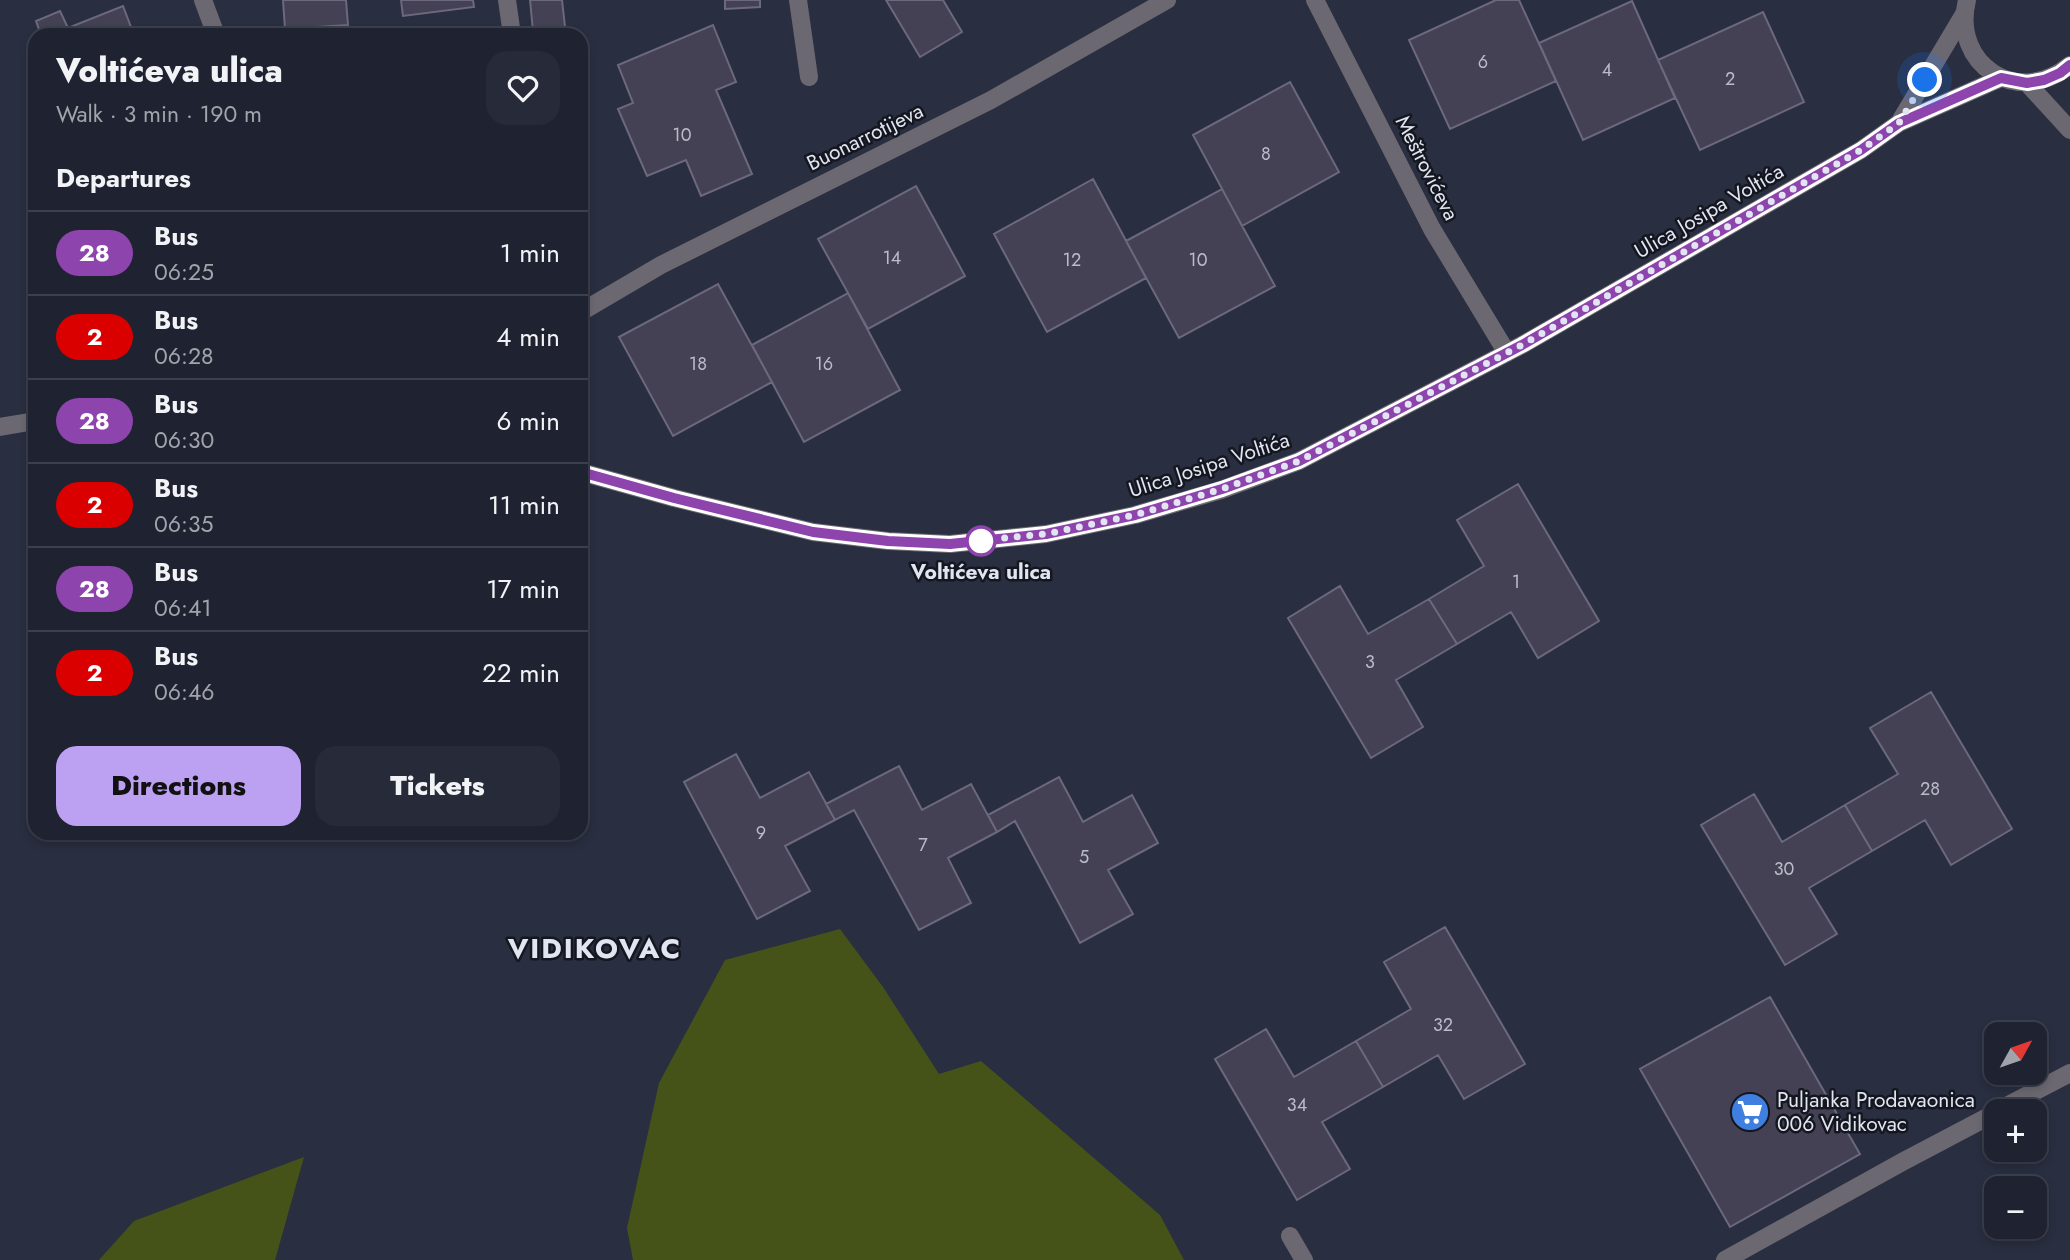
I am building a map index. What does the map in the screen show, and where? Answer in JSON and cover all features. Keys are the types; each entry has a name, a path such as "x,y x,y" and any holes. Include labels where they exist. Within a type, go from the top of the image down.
{"street":[{"path":"203,0 213,28"},
{"path":"507,0 511,28"},
{"path":"798,0 809,77"},
{"name":"Buonarrotijeva","path":"588,308 661,265 991,100 1167,0"},
{"name":"Meštrovićeva","path":"1315,0 1432,229 1507,353"},
{"path":"1965,7 1965,34 1972,52 1985,67 2001,78 2027,83 2044,80 2070,65"},
{"name":"Ulica Josipa Voltića","path":"1899,123 1965,7"},
{"name":"Ulica Josipa Voltića","path":"588,474 813,532 888,541 950,544 1046,534 1135,515 1222,489 1299,461 1507,353 1861,150 1899,123 2001,78"},
{"path":"2027,83 2070,130"},
{"path":"0,427 28,422"},
{"path":"2020,1099 2070,1073"},
{"path":"1725,1260 1984,1118"},
{"path":"1290,1236 1304,1260"}],"green space":[{"path":"840,929 883,987 939,1074 981,1061 1160,1215 1184,1260 633,1260 627,1228 659,1083 725,960"},
{"path":"304,1157 275,1260 99,1260 134,1221"}],"building":[{"path":"283,0 346,0 348,25 285,28"},
{"path":"401,0 473,0 474,7 403,16"},
{"path":"530,0 562,0 565,27 533,28"},
{"path":"725,0 760,0 760,7 725,9"},
{"path":"886,0 943,0 962,32 920,57"},
{"path":"1496,0 1519,0 1556,81 1450,129 1409,40"},
{"path":"1632,1 1675,98 1583,140 1539,43"},
{"path":"123,6 131,28 68,28"},
{"path":"60,11 68,28 38,28 36,21"},
{"path":"1763,12 1804,102 1700,150 1658,60"},
{"path":"713,25 736,82 716,90 752,174 701,196 686,160 647,176 618,109 633,103 618,65"},
{"path":"1290,82 1339,172 1242,226 1193,135"},
{"path":"1093,179 1146,278 1047,332 994,234"},
{"path":"916,186 965,276 868,329 818,239"},
{"path":"1222,189 1275,286 1179,338 1126,241"},
{"path":"718,284 772,382 673,436 619,337"},
{"path":"848,293 900,390 804,442 752,345"},
{"path":"1518,484 1599,621 1538,658 1511,612 1457,644 1429,599 1484,566 1457,520"},
{"path":"1340,586 1368,634 1429,599 1457,644 1396,680 1423,727 1371,758 1288,618"},
{"path":"1931,692 2012,829 1951,865 1925,820 1872,851 1845,805 1898,774 1870,728"},
{"path":"736,754 760,798 809,772 835,820 785,846 810,891 757,919 684,782"},
{"path":"899,766 922,810 971,784 997,832 948,858 971,903 919,930 854,810 835,820 826,804"},
{"path":"1059,777 1083,822 1132,795 1158,843 1108,870 1133,914 1080,943 1015,821 997,832 988,815"},
{"path":"1754,794 1782,842 1845,805 1872,851 1809,888 1837,934 1785,965 1701,825"},
{"path":"1445,927 1525,1064 1464,1099 1438,1055 1383,1087 1356,1041 1411,1009 1384,962"},
{"name":"Puljanka Prodavaonica 006 Vidikovac","path":"1770,997 1860,1154 1730,1227 1640,1069"},
{"path":"1266,1029 1294,1077 1356,1041 1383,1087 1322,1122 1350,1169 1297,1200 1215,1059"}],"bus line":[{"name":"28","path":"588,474 813,532 888,541 950,544 1046,534 1135,515 1222,489 1299,461 1522,345 1861,150 1899,123 2001,78 2027,83 2044,80 2070,65"}],"place":[{"name":"Voltićeva ulica","path":"981,541"},
{"name":"Puljanka Prodavaonica 006 Vidikovac","path":"1750,1112"}],"district":[{"name":"VIDIKOVAC","path":"595,948"}],"route":[{"path":"981,541 974,541 1046,534 1135,515 1222,489 1299,461 1522,345 1861,150 1899,123 1925,80"}]}
